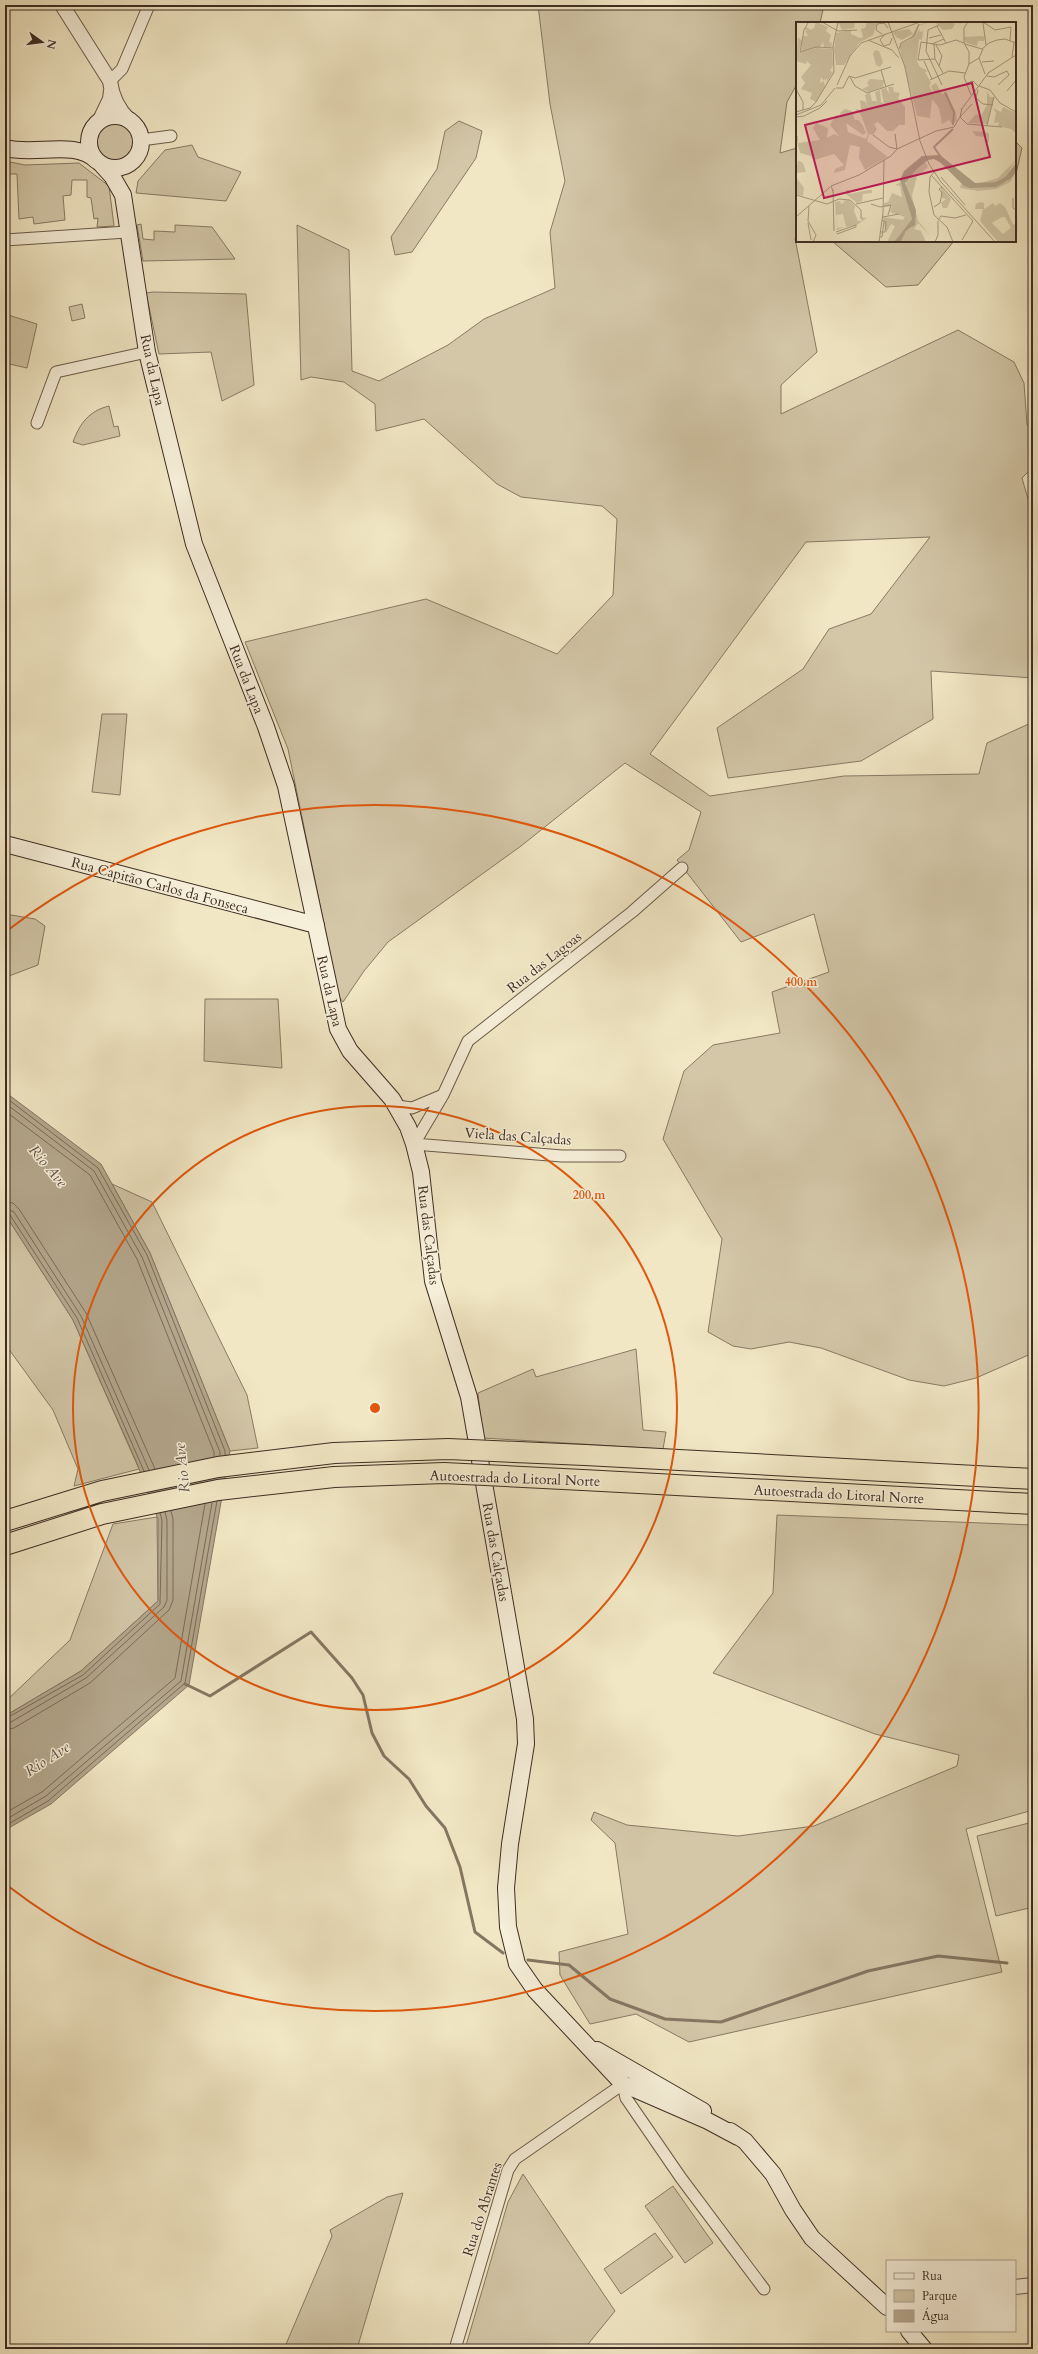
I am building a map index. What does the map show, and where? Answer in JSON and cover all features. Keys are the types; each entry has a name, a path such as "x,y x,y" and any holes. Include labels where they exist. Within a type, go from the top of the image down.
{"highway":[{"name":"Autoestrada do Litoral Norte","path":"5,1520 102,1491 218,1467 334,1453 448,1449 1033,1479"},
{"name":"Autoestrada do Litoral Norte","path":"5,1545 102,1514 218,1490 334,1477 444,1473 1033,1504"}],"main road":[{"path":"5,148 20,151 41,151 65,148 80,142 96,125 115,116 129,120 139,132 141,140 140,147 133,161 120,168 100,163 90,154 65,148"},
{"path":"96,125 89,142 93,156 100,163"},
{"name":"Rua da Lapa","path":"133,161 123,195 127,232 147,352 194,544 266,727 286,786 338,1029 350,1051 396,1106 408,1127 414,1144"},
{"name":"Rua da Lapa","path":"100,163 112,176 123,195"},
{"name":"Rua Capitão Carlos da Fonseca","path":"5,844 316,925"},
{"name":"Rua das Calçadas","path":"414,1144 421,1172 433,1281 469,1397 525,1719 526,1744 510,1844 506,1888 508,1927 517,1964 535,1990 582,2042"},
{"path":"582,2042 691,2103 745,2141 773,2174 793,2210 812,2238 885,2302"},
{"path":"582,2042 623,2084 708,2121 738,2136"},
{"path":"623,2084 632,2070"},
{"path":"910,2332 924,2349"}],"street":[{"path":"62,5 111,86 120,111 129,120"},
{"path":"96,125 110,99 111,86 122,69 149,5"},
{"path":"141,140 171,136"},
{"path":"5,240 127,232"},
{"path":"37,423 56,372 147,352"},
{"name":"Rua das Lagoas","path":"414,1144 444,1095 468,1041 632,912 682,868"},
{"path":"396,1106 412,1108 444,1095"},
{"name":"Viela das Calçadas","path":"414,1144 562,1156 620,1156"},
{"path":"623,2084 626,2098 681,2178 764,2289"},
{"name":"Rua do Abrantes","path":"455,2349 508,2170 515,2159 623,2084"},
{"path":"1016,2287 1033,2285"}],"green space":[{"path":"538,5 824,5 820,22 796,22 796,86 787,102 780,153 796,148 795,238 817,352 781,385 781,414 958,330 1014,362 1024,383 1027,425 1033,427 1033,467 1022,478 1030,506 1033,506 1033,678 931,671 933,719 861,761 728,778 717,728 803,669 829,629 871,614 930,537 806,542 650,754 710,796 844,776 979,774 987,743 1033,722 1033,1353 976,1378 944,1386 909,1380 821,1348 789,1342 751,1349 733,1346 708,1332 722,1239 663,1139 684,1071 713,1045 780,1033 772,992 829,972 814,914 741,942 677,860 689,850 701,812 625,763 521,846 388,942 364,971 343,1002 339,997 288,749 245,642 426,599 557,654 613,595 617,519 602,506 521,497 497,484 424,419 376,431 375,404 344,382 311,377 301,380 297,225 349,250 352,371 379,381 448,345 484,319 555,288 550,232 565,181 550,104"},
{"path":"459,121 482,131 476,158 412,252 395,255 391,237 437,169 445,131"},
{"path":"112,123 120,123 130,128 134,135 134,149 130,156 120,161 112,161 102,156 100,153 97,146 97,138 102,128 105,126"},
{"path":"1016,142 1022,148 1016,174"},
{"path":"192,145 198,157 241,172 226,201 136,193 138,181 165,150"},
{"path":"10,162 25,165 79,163 109,186 114,226 97,227 98,218 94,219 91,198 87,197 87,180 72,180 71,195 63,196 65,220 34,224 33,217 19,219 17,174 9,174"},
{"path":"141,224 143,239 154,240 154,231 175,232 175,225 212,227 235,259 143,261 137,225"},
{"path":"833,242 953,242 918,285 886,287"},
{"path":"146,293 246,294 254,385 222,401 211,352 159,354"},
{"path":"82,304 85,318 72,321 69,307"},
{"path":"5,314 37,324 27,368 5,363"},
{"path":"109,406 114,427 118,426 120,436 83,445 73,442 86,419 96,411"},
{"path":"102,714 127,714 120,795 92,792"},
{"path":"5,914 35,919 45,926 38,965 9,976 5,975"},
{"path":"205,999 278,999 282,1068 204,1061"},
{"path":"112,1184 152,1202 247,1395 258,1448 230,1451 150,1253"},
{"path":"5,1214 73,1320 139,1469 74,1486 78,1469 53,1410 5,1344"},
{"path":"636,1349 643,1430 666,1432 663,1449 483,1438 478,1393 533,1369 536,1377"},
{"path":"777,1515 1033,1525 1033,1810 966,1829 1002,1972 689,2042 636,2014 590,2024 560,1975 559,1952 628,1934 615,1843 591,1820 594,1812 627,1825 738,1836 814,1826 957,1766 959,1755 875,1734 713,1673 773,1593"},
{"path":"157,1517 158,1601 81,1671 5,1716 5,1702 70,1640 113,1524"},
{"path":"1033,1822 1033,1907 996,1916 977,1836"},
{"path":"523,2174 615,2311 584,2349 465,2349 508,2202"},
{"path":"673,2186 713,2243 685,2263 645,2206"},
{"path":"403,2193 357,2349 284,2349 332,2236 330,2230 387,2197"},
{"path":"655,2233 673,2257 621,2294 604,2269"}],"water":[{"name":"Rio Ave","path":"5,1092 101,1164 150,1253 230,1451 189,1685 51,1804 5,1830 5,1716 81,1671 158,1601 158,1519 136,1461 73,1320 5,1214"}],"waterway":[{"path":"185,1684 210,1696 311,1632 352,1678 363,1695 372,1733 384,1756 409,1779 426,1806 445,1828 460,1867 475,1932 503,1953"},
{"path":"528,1960 569,1965 610,1999 665,2019 721,2022 868,1971 938,1956 1007,1963"}]}
